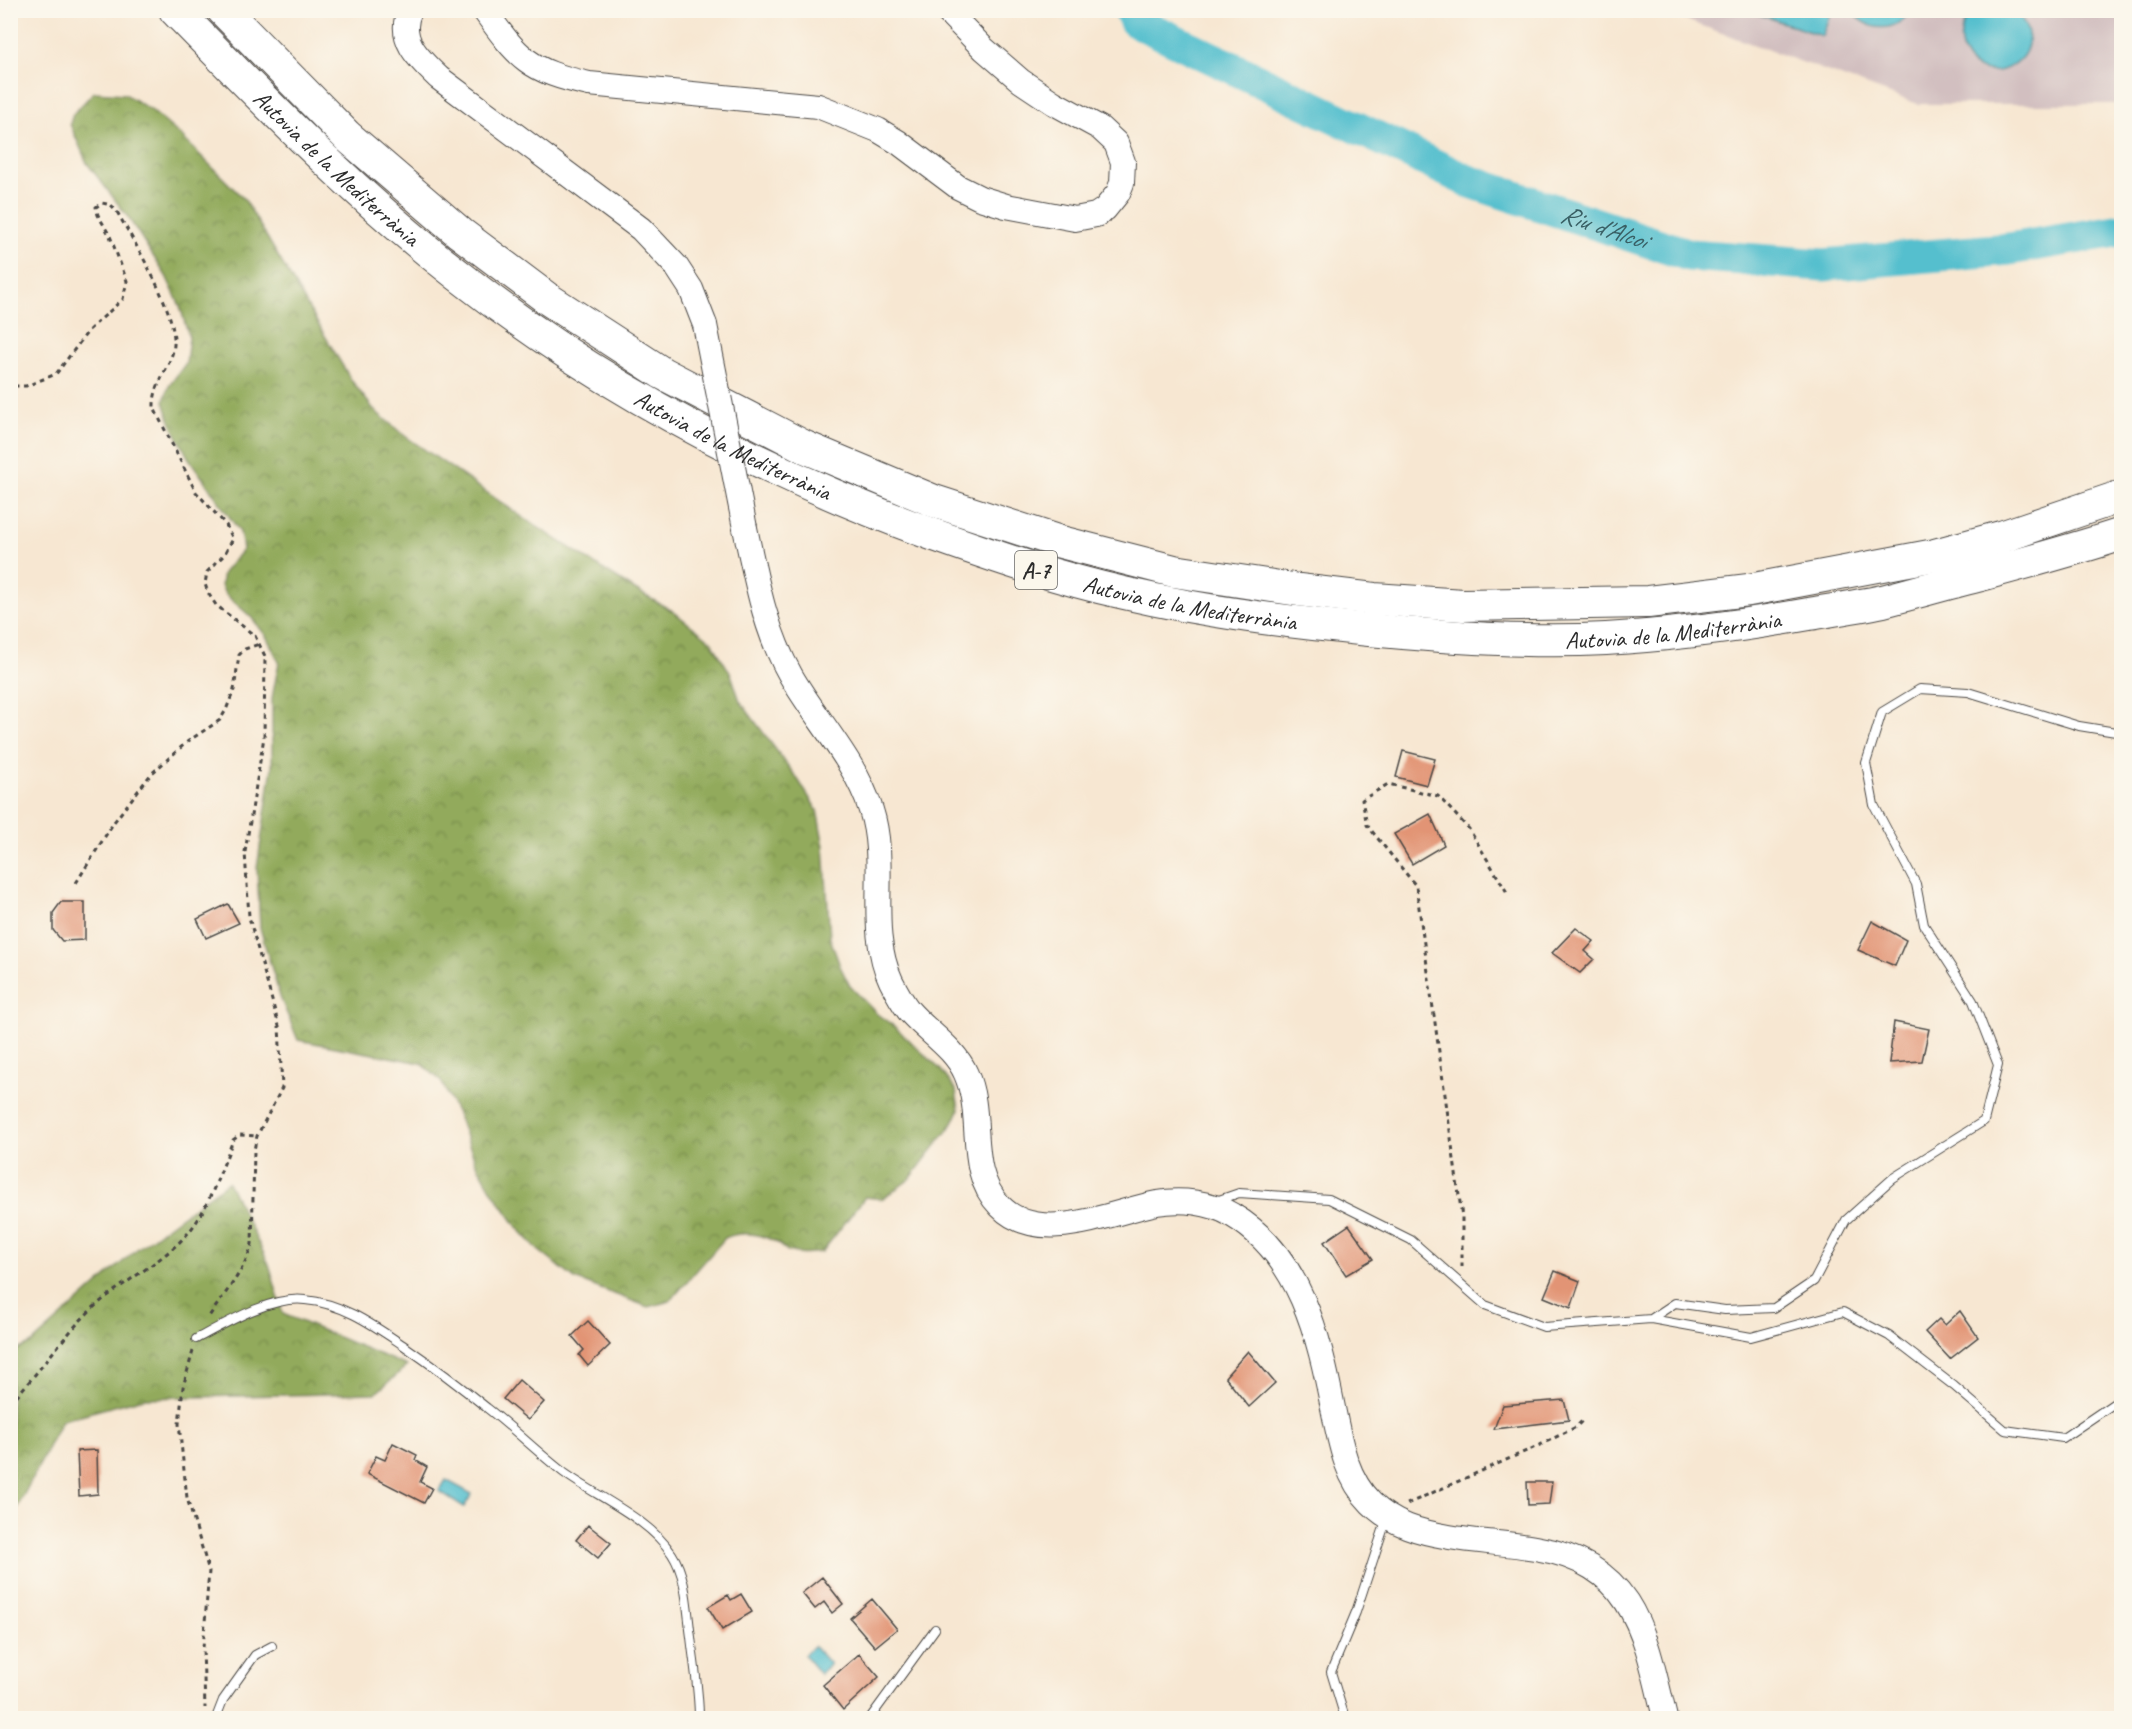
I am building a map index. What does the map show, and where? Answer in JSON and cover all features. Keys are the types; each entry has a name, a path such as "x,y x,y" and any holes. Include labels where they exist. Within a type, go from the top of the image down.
{"highway":[{"name":"Autovia de la Mediterrània","path":"174,10 292,129 381,212 459,276 544,337 682,422 782,474 868,510 1009,562 1136,596 1223,613 1312,625 1478,639 1602,639 1742,626 1878,602 2061,554 2121,534"},
{"name":"Autovia de la Mediterrània","path":"223,10 347,136 459,233 548,298 662,373 816,451 934,501 1058,541 1174,571 1374,599 1463,605 1648,602 1749,590 1935,555 2041,524 2121,496"}],"street":[{"path":"410,10 404,22 405,35 413,50 425,64 440,78 642,229 676,266 691,289 705,325 745,528 761,599 773,639 804,698 844,754 871,809 876,833 882,952 887,972 896,992 911,1013 961,1063 969,1079 977,1123 976,1146 980,1167 984,1184 994,1201 1007,1214 1042,1225 1085,1222 1160,1203 1207,1205 1227,1212 1248,1225 1268,1243 1285,1264 1306,1307 1321,1355 1345,1460 1356,1484 1370,1503 1404,1526 1424,1532 1537,1548 1565,1554 1588,1563 1607,1577 1623,1595 1634,1613 1644,1635 1665,1719"},
{"path":"484,10 506,41 523,58 543,71 563,78 589,84 818,106 878,130 898,142 958,187 980,198 1006,206 1075,219 1096,215 1105,209 1112,202 1122,183 1123,162 1116,142 1100,128 1054,103 1021,81 984,50 946,10"}],"lane":[{"path":"1652,1319 1675,1303 1725,1310 1774,1308 1814,1281 1846,1220 1893,1178 1984,1121 1998,1065 1973,1001 1924,926 1916,884 1874,804 1866,763 1882,712 1920,689 1968,692 2079,726 2121,733"},
{"path":"1207,1205 1239,1193 1329,1199 1411,1240 1485,1305 1544,1327 1652,1319 1751,1337 1843,1312 1889,1336 1954,1386 2005,1430 2063,1438 2121,1398"},
{"path":"196,1339 250,1311 291,1299 306,1299 351,1312 429,1363 487,1407 564,1472 639,1522 673,1555 682,1580 695,1670 699,1719"},
{"path":"1345,1719 1331,1672 1356,1612 1387,1516"},
{"path":"870,1719 935,1629"},
{"path":"216,1719 223,1700 255,1655 272,1647"}],"path":[{"path":"14,386 26,386 56,374 88,330 123,299 127,281 96,207 102,203 111,206 116,210 166,304 173,323 175,334 173,351 157,386 153,398 154,408 196,492 226,525 232,539 224,555 207,572 205,584 208,593 216,605 255,636 265,656 264,737 259,779 245,852 249,917 279,1026 282,1088 257,1136 254,1150 252,1245 241,1273 207,1318 196,1339 183,1386 179,1424 187,1498 209,1571 203,1648 206,1719"},
{"path":"76,883 114,822 151,774 188,742 220,720 234,690 239,655 245,649 260,644"},
{"path":"1461,1284 1462,1217 1416,886 1367,825 1362,800 1388,784 1438,796 1469,829 1508,894"},
{"path":"10,1403 91,1310 167,1251 194,1224 233,1140 240,1135 257,1136"},
{"path":"1387,1516 1413,1500 1576,1427 1582,1421"}],"shaded area":[{"path":"1661,11 2121,11 2121,104 1918,104"}],"green space":[{"path":"94,92 125,94 151,110 180,135 245,200 351,380 375,411 405,436 531,523 635,590 671,610 711,641 731,674 740,701 799,781 817,810 824,846 830,938 840,966 850,986 877,1014 895,1027 941,1070 956,1090 959,1110 953,1123 910,1179 882,1199 865,1197 822,1252 792,1252 758,1235 738,1234 725,1238 670,1301 648,1307 575,1279 538,1250 517,1227 475,1161 459,1118 441,1081 421,1063 298,1040 280,997 260,928 257,868 272,767 272,698 279,662 266,636 251,617 225,594 221,585 223,573 243,549 240,532 188,457 171,424 164,401 169,386 186,363 189,337 180,306 166,276 128,217 87,163 70,124 73,114"},
{"path":"228,1182 269,1264 283,1314 407,1366 376,1393 144,1398 62,1420 11,1520 11,1353 32,1343 137,1249"}],"water":[{"path":"1749,11 1831,11 1822,36"},
{"path":"1852,11 1910,11 1897,24 1881,28 1865,23"},
{"path":"1974,11 2015,11 2027,29 2028,45 2021,58 2010,67 1995,71 1981,69 1968,61 1961,44 1961,34 1965,21"},
{"path":"446,1480 472,1494 464,1507 439,1491"},
{"path":"814,1646 830,1664 820,1674 804,1655"}],"building":[{"path":"1403,751 1435,759 1427,785 1396,777"},
{"path":"1430,814 1444,845 1412,864 1394,834"},
{"path":"61,902 85,902 85,940 62,941 53,930 53,913"},
{"path":"228,904 239,923 206,938 197,919"},
{"path":"1872,921 1906,940 1895,966 1858,950"},
{"path":"1576,928 1594,941 1585,951 1594,959 1580,973 1552,953"},
{"path":"1894,1022 1929,1029 1922,1061 1889,1063"},
{"path":"1349,1225 1373,1259 1346,1275 1324,1242"},
{"path":"1555,1271 1580,1281 1571,1308 1544,1297"},
{"path":"1960,1311 1978,1337 1950,1359 1925,1332 1939,1319 1945,1325"},
{"path":"588,1321 610,1345 588,1366 579,1355 584,1350 572,1336"},
{"path":"1248,1351 1275,1383 1249,1407 1225,1377"},
{"path":"519,1380 544,1402 528,1420 503,1399"},
{"path":"1564,1400 1569,1420 1494,1429 1503,1405"},
{"path":"393,1443 417,1455 415,1460 427,1467 420,1482 432,1488 424,1503 367,1474 376,1456 385,1460"},
{"path":"97,1450 98,1494 79,1496 77,1451"},
{"path":"1527,1482 1552,1482 1549,1504 1528,1505"},
{"path":"588,1525 611,1543 598,1558 576,1540"},
{"path":"822,1577 843,1604 832,1613 824,1602 815,1609 802,1593"},
{"path":"741,1594 752,1612 722,1630 708,1607 728,1595 731,1600"},
{"path":"872,1599 897,1629 875,1647 850,1618"},
{"path":"859,1654 879,1677 843,1710 823,1685"}],"waterway":[{"name":"Riu d'Alcoi","path":"1130,10 1135,21 1468,181 1689,255 1823,265 2009,249 2122,230"}]}
